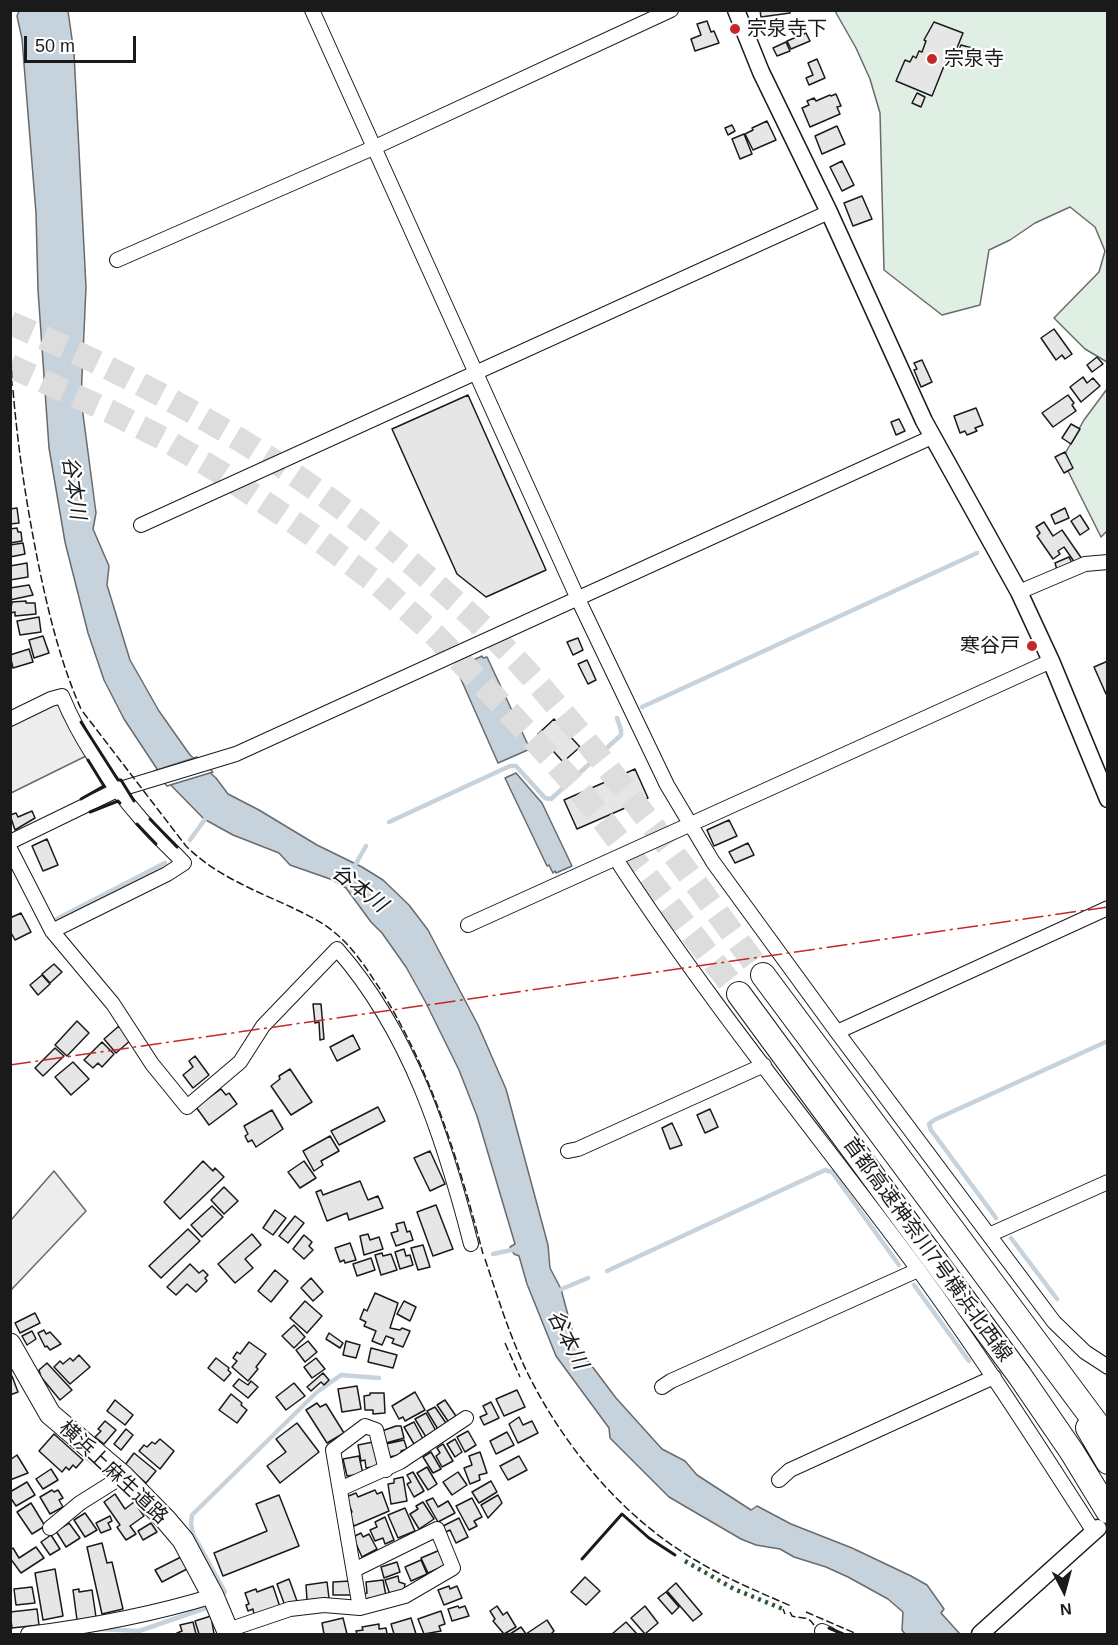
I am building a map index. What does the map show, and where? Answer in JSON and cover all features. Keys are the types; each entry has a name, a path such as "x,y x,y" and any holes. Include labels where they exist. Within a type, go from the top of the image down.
{"highway":[{"name":"首都高速神奈川7号横浜北西線","path":"763,975 1045,1356"},
{"name":"首都高速神奈川7号横浜北西線","path":"739,994 1020,1376 1072,1452 1100,1524"},
{"path":"1045,1356 1107,1439"},
{"path":"1045,1356 1107,1462"}],"main road":[{"name":"横浜上麻生道路","path":"11,1347 50,1414 123,1476 183,1540 221,1615"}],"street":[{"path":"312,10 578,599 667,785 713,861 989,1235 1061,1329 1085,1352 1107,1367"},
{"path":"117,260 373,148 671,10"},
{"path":"737,11 761,72 829,212 932,437 1020,592 1051,661 1107,799"},
{"path":"141,525 829,212"},
{"path":"10,842 122,789 236,754 932,437"},
{"path":"1020,592 1085,564 1107,562"},
{"path":"468,926 1051,661"},
{"path":"10,719 62,696 82,738 122,789 143,821 184,863 167,874 52,931"},
{"path":"10,849 52,931 113,1004 153,1064 187,1107 240,1062 264,1026 337,949 381,1008 413,1070 438,1128 471,1244"},
{"path":"616,859 685,963 918,1270 1100,1524 986,1629"},
{"path":"837,1032 1107,908"},
{"path":"568,1151 578,1149 764,1065"},
{"path":"989,1235 1107,1182"},
{"path":"662,1387 918,1270"},
{"path":"779,1480 790,1470 994,1377"},
{"path":"340,1489 386,1470 466,1418"},
{"path":"360,1608 333,1450 365,1426 376,1430 386,1470"},
{"path":"50,1528 80,1503 123,1476"},
{"path":"28,1635 68,1632 159,1612 221,1615 324,1605 360,1608 405,1596 453,1568 436,1528 354,1570"}],"green space":[{"path":"835,11 1107,11 1107,362 1085,349 1054,318 1099,272 1105,251 1095,227 1070,207 1035,223 1010,240 989,250 980,305 942,315 884,270 880,113 870,79"},
{"path":"1107,389 1108,530 1101,537 1062,459 1084,420"}],"shaded area":[{"path":"58,702 86,756 11,793 11,725"},
{"path":"54,1171 86,1211 12,1289 10,1286 11,1220"}],"water":[{"name":"谷本川","path":"19,11 68,11 74,53 86,287 81,399 96,513 93,529 109,566 107,585 130,660 159,711 190,755 216,778 228,794 383,880 409,905 428,930 478,1025 506,1089 548,1245 550,1268 561,1289 576,1345 616,1398 662,1449 685,1461 697,1475 751,1510 757,1506 791,1524 852,1548 927,1585 944,1609 941,1613 960,1634 905,1634 902,1630 903,1612 888,1599 826,1567 794,1557 780,1549 756,1545 741,1539 669,1497 610,1438 609,1428 556,1356 527,1284 519,1256 514,1254 510,1247 515,1244 477,1116 459,1070 406,967 346,888 333,880 290,865 279,853 233,835 204,819 161,775 124,719 104,680 88,633 65,542 49,448 38,290 36,213 22,39 17,16"},
{"path":"482,656 487,657 530,749 498,763 456,668"},
{"path":"516,773 542,803 572,866 553,873 549,865 547,866 505,778"}],"pier":[{"path":"197,757 213,772 167,786 154,771"}],"building":[{"path":"760,10 790,10 790,13 761,17"},
{"path":"707,21 719,43 695,51 691,39 701,35 697,24"},
{"name":"宗泉寺","path":"934,22 963,33 951,63 946,61 932,96 896,81 905,60 910,62 913,56 916,58 919,51 922,52 926,41 924,40"},
{"path":"806,33 810,41 791,49 787,41"},
{"path":"786,42 790,51 777,56 773,48"},
{"path":"961,45 972,48 967,58 957,54"},
{"path":"817,59 825,78 809,85 806,78 813,75 808,63"},
{"path":"917,93 925,97 921,107 912,103"},
{"path":"836,94 841,106 837,107 840,114 810,127 802,108 809,105 807,101 814,98 816,101"},
{"path":"767,121 776,140 753,150 745,134"},
{"path":"732,125 735,131 728,135 725,128"},
{"path":"837,126 845,144 822,154 815,136"},
{"path":"744,134 752,154 740,159 732,139"},
{"path":"842,161 854,185 842,191 830,167"},
{"path":"862,196 872,219 853,226 844,203"},
{"path":"1054,329 1072,354 1065,359 1062,355 1056,360 1041,338"},
{"path":"1097,357 1103,364 1092,372 1087,365"},
{"path":"922,360 932,382 921,387 914,370 917,369 914,363"},
{"path":"1083,377 1087,383 1093,378 1100,386 1081,402 1070,387"},
{"path":"468,395 546,570 486,597 457,574 392,429"},
{"path":"1068,395 1076,411 1053,427 1042,413"},
{"path":"976,408 983,425 975,428 977,431 967,435 965,431 960,433 954,416"},
{"path":"899,419 905,431 896,435 891,422"},
{"path":"1071,424 1080,429 1071,444 1062,438"},
{"path":"1065,452 1073,468 1064,473 1055,457"},
{"path":"17,508 19,523 10,524 10,509"},
{"path":"1065,508 1069,518 1055,524 1051,515"},
{"path":"1080,515 1089,529 1080,535 1071,521"},
{"path":"1044,522 1053,536 1062,530 1082,559 1075,563 1064,547 1053,559 1037,536 1040,533 1036,527"},
{"path":"17,528 18,532 21,532 22,541 10,543 10,529"},
{"path":"23,543 25,554 10,557 10,545"},
{"path":"1069,557 1072,563 1057,570 1055,563"},
{"path":"27,563 28,577 10,580 10,566"},
{"path":"29,585 33,595 10,600 10,588"},
{"path":"26,601 26,603 35,603 36,614 15,616 15,612 10,613 12,602"},
{"path":"39,617 41,632 20,635 17,621"},
{"path":"43,636 49,653 34,658 29,640"},
{"path":"578,638 583,650 573,655 567,642"},
{"path":"29,649 33,662 13,668 10,655"},
{"path":"587,660 596,680 588,684 578,664"},
{"path":"1108,661 1108,693 1106,694 1094,667"},
{"path":"554,719 580,747 563,762 538,734"},
{"path":"635,769 648,798 577,829 564,800"},
{"path":"32,811 35,818 15,830 10,815 16,813 18,817"},
{"path":"729,820 737,836 714,846 707,830"},
{"path":"47,839 58,865 43,871 32,846"},
{"path":"748,843 754,855 735,863 729,852"},
{"path":"21,913 31,932 15,940 10,931 10,918"},
{"path":"54,964 62,972 50,983 42,974"},
{"path":"42,975 50,984 38,995 30,985"},
{"path":"313,1004 321,1004 324,1039 320,1040 319,1022 315,1023"},
{"path":"77,1021 89,1033 67,1056 55,1045"},
{"path":"119,1026 131,1040 116,1053 104,1039"},
{"path":"353,1035 360,1049 337,1061 330,1047"},
{"path":"102,1042 114,1054 102,1067 98,1063 93,1068 84,1060"},
{"path":"55,1048 64,1056 43,1076 35,1068"},
{"path":"195,1056 209,1075 193,1088 183,1075 193,1067 189,1061"},
{"path":"73,1062 89,1079 71,1095 55,1077"},
{"path":"290,1069 312,1102 291,1115 271,1086 280,1079 279,1076"},
{"path":"221,1089 226,1095 229,1093 237,1104 209,1125 196,1107"},
{"path":"378,1107 385,1121 339,1145 331,1131"},
{"path":"710,1109 718,1127 705,1133 697,1115"},
{"path":"272,1110 283,1129 256,1147 252,1140 248,1142 245,1136 248,1134 244,1126"},
{"path":"672,1123 682,1145 670,1149 662,1128"},
{"path":"330,1136 339,1151 321,1161 323,1165 314,1171 303,1151"},
{"path":"430,1151 445,1184 430,1191 414,1158"},
{"path":"203,1161 213,1171 215,1168 224,1177 180,1219 164,1202"},
{"path":"304,1161 316,1178 300,1188 288,1172"},
{"path":"360,1181 368,1200 378,1196 383,1208 349,1220 347,1213 327,1221 316,1192 321,1190 323,1195"},
{"path":"224,1187 238,1201 224,1214 211,1200"},
{"path":"436,1205 453,1249 433,1256 417,1212"},
{"path":"212,1206 223,1217 202,1237 191,1225"},
{"path":"275,1210 286,1218 273,1235 263,1228"},
{"path":"295,1216 304,1223 288,1243 279,1236"},
{"path":"404,1222 413,1240 396,1246 391,1233 398,1231 396,1224"},
{"path":"188,1229 200,1241 161,1278 149,1266"},
{"path":"252,1234 261,1245 245,1259 253,1268 235,1283 218,1264"},
{"path":"368,1234 370,1240 379,1237 383,1249 364,1255 360,1236"},
{"path":"304,1235 312,1242 309,1246 313,1250 304,1259 293,1249"},
{"path":"350,1243 356,1260 340,1262 335,1248"},
{"path":"423,1245 430,1267 418,1270 411,1248"},
{"path":"404,1249 406,1256 410,1255 413,1265 400,1269 395,1252"},
{"path":"382,1253 383,1256 391,1254 397,1270 381,1275 375,1255"},
{"path":"371,1258 375,1270 357,1276 353,1264"},
{"path":"190,1264 199,1273 203,1270 208,1275 205,1278 207,1281 196,1292 187,1284 176,1295 167,1287"},
{"path":"275,1270 288,1281 271,1302 258,1291"},
{"path":"311,1278 323,1292 313,1301 301,1288"},
{"path":"375,1293 398,1303 390,1328 410,1331 403,1347 392,1343 394,1339 386,1336 382,1345 372,1341 376,1331 364,1326 366,1322 360,1319 364,1309 367,1311"},
{"path":"305,1301 322,1316 307,1333 290,1318"},
{"path":"404,1301 416,1307 410,1321 397,1314"},
{"path":"35,1313 40,1323 20,1333 15,1323"},
{"path":"294,1325 305,1337 294,1348 282,1336"},
{"path":"44,1330 46,1334 50,1332 61,1344 50,1350 47,1346 45,1347 38,1333"},
{"path":"32,1331 36,1339 27,1345 22,1336"},
{"path":"329,1333 343,1343 340,1348 326,1339"},
{"path":"308,1341 317,1352 305,1362 296,1350"},
{"path":"346,1341 360,1345 356,1358 343,1355"},
{"path":"249,1342 266,1354 248,1381 232,1367 237,1361 233,1358 237,1352 240,1354"},
{"path":"371,1348 397,1355 393,1368 368,1362"},
{"path":"79,1355 90,1367 70,1384 54,1367 60,1361 63,1364 70,1358 73,1361"},
{"path":"216,1358 229,1368 231,1373 224,1381 208,1368"},
{"path":"316,1358 325,1369 312,1378 304,1367"},
{"path":"47,1363 72,1390 60,1400 41,1377 39,1370"},
{"path":"323,1373 329,1380 324,1385 321,1382 311,1391 307,1387"},
{"path":"10,1376 18,1392 10,1395"},
{"path":"239,1379 248,1385 251,1381 258,1387 248,1398 233,1386"},
{"path":"294,1383 305,1396 286,1410 276,1397"},
{"path":"357,1386 361,1409 342,1412 338,1389"},
{"path":"517,1390 525,1407 504,1416 496,1399"},
{"path":"415,1392 425,1410 405,1421 403,1417 399,1419 392,1406"},
{"path":"370,1393 384,1393 385,1413 373,1414 373,1410 365,1410 364,1396"},
{"path":"231,1394 247,1410 237,1423 219,1410"},
{"path":"115,1400 133,1415 125,1425 107,1411"},
{"path":"445,1400 458,1419 450,1424 437,1405"},
{"path":"491,1402 499,1418 484,1425 480,1417 487,1414 483,1406"},
{"path":"317,1403 320,1407 326,1404 344,1433 327,1443 306,1410"},
{"path":"435,1407 448,1426 439,1431 427,1411"},
{"path":"426,1413 436,1431 426,1437 415,1419"},
{"path":"519,1417 523,1425 532,1421 538,1433 518,1443 509,1424"},
{"path":"105,1421 116,1430 104,1444 95,1437 101,1431 98,1429"},
{"path":"414,1422 423,1439 414,1444 404,1427"},
{"path":"297,1423 319,1452 280,1483 267,1466 286,1452 276,1439"},
{"path":"401,1426 404,1438 386,1443 382,1431"},
{"path":"126,1429 133,1435 121,1450 114,1444"},
{"path":"468,1431 476,1445 465,1452 457,1437"},
{"path":"507,1432 514,1445 496,1454 490,1441"},
{"path":"54,1434 83,1460 76,1468 73,1465 69,1470 66,1467 62,1472 39,1451"},
{"path":"160,1439 174,1451 160,1469 139,1451 144,1445 147,1447 152,1442 155,1444"},
{"path":"455,1439 462,1452 455,1457 447,1444"},
{"path":"404,1440 407,1449 401,1451 402,1454 390,1457 386,1444"},
{"path":"373,1442 378,1466 366,1468 365,1460 361,1461 358,1445"},
{"path":"443,1444 453,1461 442,1467 436,1456 440,1453 437,1448"},
{"path":"431,1452 441,1469 433,1473 423,1457"},
{"path":"480,1452 487,1473 479,1475 480,1480 470,1484 464,1468 472,1465 469,1456"},
{"path":"134,1453 156,1471 146,1483 125,1465"},
{"path":"17,1455 28,1473 10,1480 10,1460"},
{"path":"359,1456 363,1474 347,1476 343,1459"},
{"path":"519,1456 527,1470 508,1480 500,1466"},
{"path":"427,1467 437,1484 428,1490 417,1473"},
{"path":"51,1469 58,1480 43,1489 36,1479"},
{"path":"413,1472 424,1491 414,1497 407,1484 411,1482 407,1475"},
{"path":"458,1472 467,1485 452,1495 443,1482"},
{"path":"403,1477 407,1501 391,1504 388,1484 394,1483 394,1479"},
{"path":"491,1481 497,1492 479,1503 472,1492"},
{"path":"27,1482 35,1495 16,1506 10,1497 10,1492"},
{"path":"52,1490 54,1492 58,1490 63,1498 59,1500 63,1507 50,1514 40,1497"},
{"path":"375,1490 377,1494 382,1492 389,1511 354,1526 346,1497 356,1493 358,1497"},
{"path":"115,1494 125,1509 134,1502 144,1516 130,1526 136,1534 126,1540 117,1527 120,1525 104,1502"},
{"path":"279,1495 299,1546 223,1576 214,1553 267,1531 256,1504"},
{"path":"498,1495 502,1503 488,1518 481,1505"},
{"path":"433,1498 438,1507 448,1501 455,1513 438,1522 426,1501"},
{"path":"472,1498 482,1517 474,1521 477,1526 469,1530 456,1506"},
{"path":"423,1502 434,1519 419,1529 410,1514 418,1509 416,1506"},
{"path":"31,1503 45,1526 32,1534 17,1512"},
{"path":"405,1508 415,1531 398,1538 388,1515"},
{"path":"85,1513 97,1530 85,1537 74,1520"},
{"path":"110,1516 112,1521 108,1523 111,1529 101,1533 96,1523"},
{"path":"385,1517 394,1540 385,1544 383,1538 375,1541 370,1530 377,1527 375,1522"},
{"path":"459,1518 468,1537 456,1543 450,1530 446,1532 443,1526"},
{"path":"69,1523 80,1538 66,1547 56,1531"},
{"path":"151,1523 157,1532 143,1540 138,1531"},
{"path":"361,1533 363,1537 369,1534 377,1549 362,1557 353,1537"},
{"path":"51,1535 60,1549 50,1555 41,1542"},
{"path":"102,1543 107,1563 112,1562 123,1609 102,1614 87,1547"},
{"path":"36,1547 44,1558 21,1573 10,1558 10,1550 13,1548 19,1558"},
{"path":"440,1550 446,1565 428,1573 421,1558"},
{"path":"181,1557 187,1569 162,1582 155,1570"},
{"path":"421,1560 427,1574 411,1581 405,1567"},
{"path":"397,1562 400,1572 384,1578 381,1567"},
{"path":"55,1569 63,1616 43,1620 35,1573"},
{"path":"398,1576 399,1582 405,1584 404,1590 390,1595 385,1580"},
{"path":"585,1577 600,1591 586,1605 571,1592"},
{"path":"289,1579 297,1601 285,1606 277,1584"},
{"path":"383,1580 386,1596 365,1599 366,1582"},
{"path":"350,1581 351,1595 333,1595 333,1582"},
{"path":"327,1582 329,1598 307,1600 306,1585"},
{"path":"676,1583 702,1614 693,1621 667,1591"},
{"path":"273,1586 280,1607 254,1615 253,1609 248,1611 246,1605 249,1604 245,1593 256,1589 257,1592"},
{"path":"449,1586 450,1589 457,1586 462,1598 444,1605 438,1590"},
{"path":"32,1587 35,1603 16,1605 14,1589"},
{"path":"79,1589 79,1592 92,1590 96,1617 77,1620 73,1590"},
{"path":"666,1592 679,1607 672,1614 658,1598"},
{"path":"458,1606 459,1608 465,1606 469,1616 452,1621 448,1609"},
{"path":"497,1606 503,1615 507,1612 516,1627 504,1634 493,1621 495,1619 490,1611"},
{"path":"645,1606 658,1623 645,1634 631,1618"},
{"path":"37,1609 39,1625 12,1628 10,1612"},
{"path":"441,1611 445,1624 439,1626 441,1631 424,1634 418,1619"},
{"path":"211,1616 214,1634 199,1634 195,1621"},
{"path":"343,1618 347,1634 324,1634 322,1623"},
{"path":"411,1618 416,1634 394,1634 391,1624"},
{"path":"547,1620 554,1631 551,1634 526,1634"},
{"path":"193,1622 196,1634 177,1634 182,1631 180,1625"},
{"path":"626,1622 637,1634 612,1634"},
{"path":"379,1624 379,1629 386,1628 387,1634 357,1634 356,1631 363,1630 362,1627"},
{"path":"521,1627 526,1634 510,1634"}],"waterway":[{"path":"642,707 977,553"},
{"path":"389,822 510,766 516,766 545,798 551,799 621,735 617,718"},
{"path":"190,840 208,815"},
{"name":"谷本川","path":"354,867 366,846"},
{"path":"53,921 165,863"},
{"path":"996,1218 931,1130 929,1124 1108,1041"},
{"path":"607,1271 825,1170 832,1172 899,1265"},
{"path":"1011,1238 1057,1299"},
{"path":"493,1254 516,1249"},
{"path":"557,1291 588,1278"},
{"path":"914,1285 969,1361"},
{"path":"220,1597 225,1592 193,1534 192,1515 317,1392 341,1375 379,1378"},
{"path":"99,1629 139,1631 206,1608 211,1604"}],"tunnel":[{"path":"10,323 124,376 232,435 335,503 433,582 527,671 569,720 654,828 763,975"},
{"path":"10,366 111,412 162,438 218,471 311,534 378,584 434,634 577,787 739,994"}],"hedge":[{"path":"685,1561 734,1589 783,1609"}],"fence":[{"path":"10,326 12,386"},
{"path":"13,390 23,479 39,567 56,639 81,709"},
{"path":"83,712 186,846 197,856 222,874 324,924 341,938 360,960 400,1023 430,1086 454,1152 483,1254"},
{"path":"485,1259 510,1332 528,1374 560,1429 599,1480 621,1503 670,1544 720,1574 791,1606"},
{"path":"505,1343 520,1377"},
{"path":"783,1609 785,1614"},
{"path":"790,1612 792,1616 807,1619 814,1625"},
{"path":"806,1612 857,1634"}],"wall":[{"path":"81,722 134,801"},
{"path":"81,799 104,786 88,760"},
{"path":"90,812 118,801 120,803"},
{"path":"150,819 177,847"},
{"path":"137,824 156,844"},
{"path":"582,1559 622,1514 649,1538 675,1555"},
{"path":"829,1628 843,1634"}],"power":[{"path":"10,1065 1108,907"}],"place":[{"name":"宗泉寺下","path":"735,29"},
{"name":"宗泉寺","path":"932,59"},
{"name":"寒谷戸","path":"1032,646"}]}
